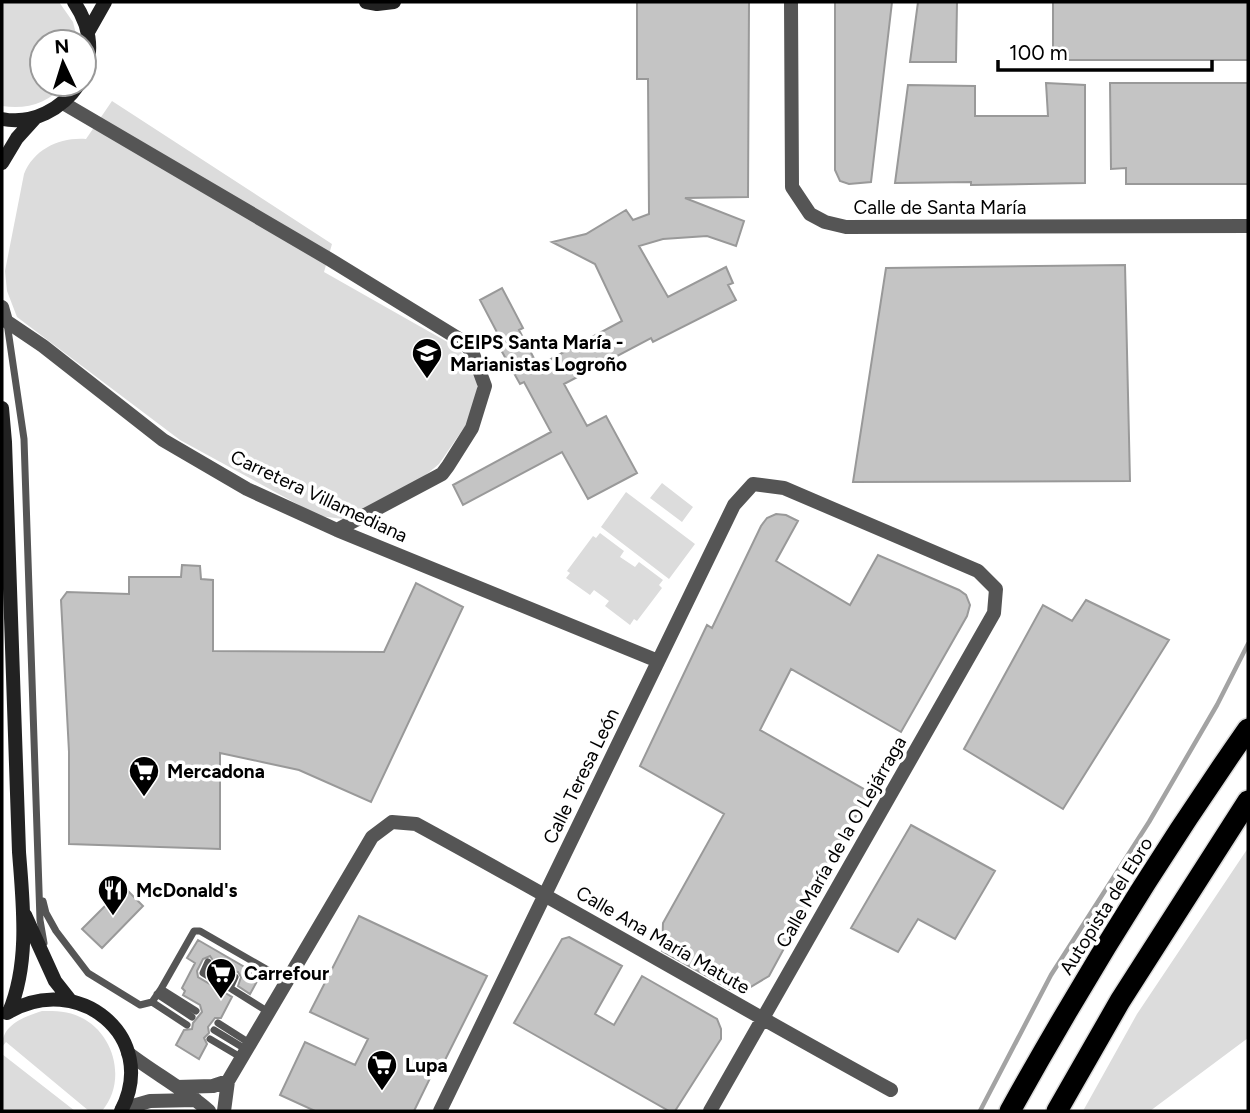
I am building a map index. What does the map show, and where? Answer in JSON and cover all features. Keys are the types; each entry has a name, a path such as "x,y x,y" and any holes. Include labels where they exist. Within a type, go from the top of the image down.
{"highway":[{"name":"Autopista del Ebro","path":"1010,1111 1138,895 1248,729"},
{"path":"1057,1111 1120,1001 1248,802"}],"main road":[{"path":"74,2 84,17 87,28"},
{"path":"90,28 105,2"},
{"path":"366,2 394,2"},
{"path":"2,163 17,138 36,117 67,98"},
{"path":"2,119 36,117"},
{"path":"2,408 23,910 20,976 16,996 5,1015"},
{"path":"23,910 48,968 70,1000"},
{"path":"5,1015 26,1003 45,998 70,1000 92,1008 104,1017 118,1033 128,1053 130,1082 122,1110"}],"street":[{"name":"Calle de Santa María","path":"791,2 792,187 810,214 825,222 846,227 1248,226"},
{"path":"63,103 329,259 464,342 473,354 485,386 472,428 442,474 337,530"},
{"name":"Carretera Villamediana","path":"4,314 163,440 247,489 337,530 658,661"},
{"name":"Calle Teresa León","path":"440,1111 734,505 753,484 778,487 978,571 996,589"},
{"name":"Calle María de la O Lejárraga","path":"710,1111 994,613 996,589"},
{"name":"Calle Ana María Matute","path":"228,1081 372,837 392,822 416,824 891,1090"},
{"path":"128,1053 209,1111"},
{"path":"177,1087 213,1086 228,1081 224,1111"},
{"path":"122,1110 150,1101 196,1100"}],"lane":[{"path":"4,314 24,439 40,920 48,968"},
{"path":"40,890 46,913 56,931 88,973 140,1005 152,1002 194,932 200,931 218,941 225,951 288,982"},
{"path":"214,949 218,941"},
{"path":"208,962 203,973 270,1013"},
{"path":"213,979 218,967"},
{"path":"222,984 227,972"},
{"path":"230,988 235,977"},
{"path":"159,992 194,1014"},
{"path":"152,1002 187,1026"},
{"path":"216,1026 247,1051"},
{"path":"210,1039 247,1051"}],"shaded area":[{"path":"2,2 59,2 74,28 28,28 28,98 48,98 28,106 2,106"},
{"path":"112,101 332,244 324,272 458,348 477,384 477,402 472,416 439,464 416,483 343,519 319,516 180,440 17,317 7,291 5,271 24,174 34,158 49,146 67,140 86,139"},
{"path":"662,483 693,507 682,522 650,498"},
{"path":"626,492 695,544 669,579 601,527"},
{"path":"600,533 624,551 620,557 635,567 639,562 663,580 659,585 662,588 637,621 634,619 630,625 605,606 609,601 594,590 590,595 566,578 570,573 567,571 593,536 596,538"},
{"path":"1248,848 1248,1038 1150,1111 1083,1111 1137,1014"},
{"path":"42,1011 66,1012 80,1017 102,1034 114,1059 115,1073 110,1099 102,1111 89,1111 6,1042 2,1047 10,1027 21,1019"},
{"path":"2,1054 75,1111 2,1111"}],"building":[{"path":"637,2 749,2 748,197 685,198 744,221 736,246 707,236 663,239 639,246 668,297 726,267 733,283 728,285 736,300 653,342 651,338 564,384 587,426 606,416 637,473 588,499 562,452 463,505 453,485 551,432 524,382 520,384 496,341 500,338 480,300 502,288 523,328 519,330 538,366 622,321 595,264 552,242 586,234 626,210 633,220 649,214 648,79 637,79"},
{"path":"835,2 892,2 871,182 849,184 840,181 835,170"},
{"path":"918,2 957,2 956,62 910,62"},
{"path":"1053,2 1248,2 1248,60 1053,60"},
{"path":"1046,83 1085,85 1085,183 895,183 908,85 975,86 975,116 1048,116"},
{"path":"1110,83 1248,83 1248,184 1126,184 1126,168 1111,169"},
{"path":"1125,265 1130,481 853,482 886,268"},
{"path":"776,514 798,521 776,561 850,605 878,555 959,590 966,595 970,605 967,616 901,732 791,669 760,730 869,792 769,976 744,991 730,989 662,951 663,923 724,814 640,766 707,625 712,628 761,526 767,518"},
{"path":"182,565 200,566 201,579 213,580 213,651 384,652 416,583 463,607 371,802 299,770 220,753 220,849 69,844 69,752 61,600 67,592 129,594 129,577 181,577"},
{"path":"1086,600 1169,640 1063,809 964,749 1043,605 1072,621"},
{"path":"911,825 995,871 955,939 918,919 898,952 851,928"},
{"name":"McDonald's","path":"124,887 143,906 102,948 82,929"},
{"path":"359,916 487,976 439,1072 434,1070 414,1111 315,1111 280,1095 305,1042 355,1065 368,1039 310,1012"},
{"path":"569,937 622,966 595,1014 614,1025 642,976 717,1019 721,1039 675,1111 669,1111 514,1023 562,939"},
{"path":"198,940 260,976 250,994 238,986 241,977 238,972 229,966 224,967 220,961 214,962 210,956 203,959 197,971 198,977 232,997 221,1018 215,1018 208,1027 209,1033 204,1038 207,1044 199,1059 176,1045 184,1030 192,1029 193,1023 202,1012 200,1005 183,995 185,991 182,988 195,963 187,958"}],"waterway":[{"path":"980,1111 1051,975 1149,822 1217,705 1248,644"}],"place":[{"name":"CEIPS Santa María - Marianistas Logroño","path":"427,380"},
{"name":"Mercadona","path":"144,798"},
{"name":"McDonald's","path":"113,917"},
{"name":"Carrefour","path":"221,1000"},
{"name":"Lupa","path":"382,1092"}]}
